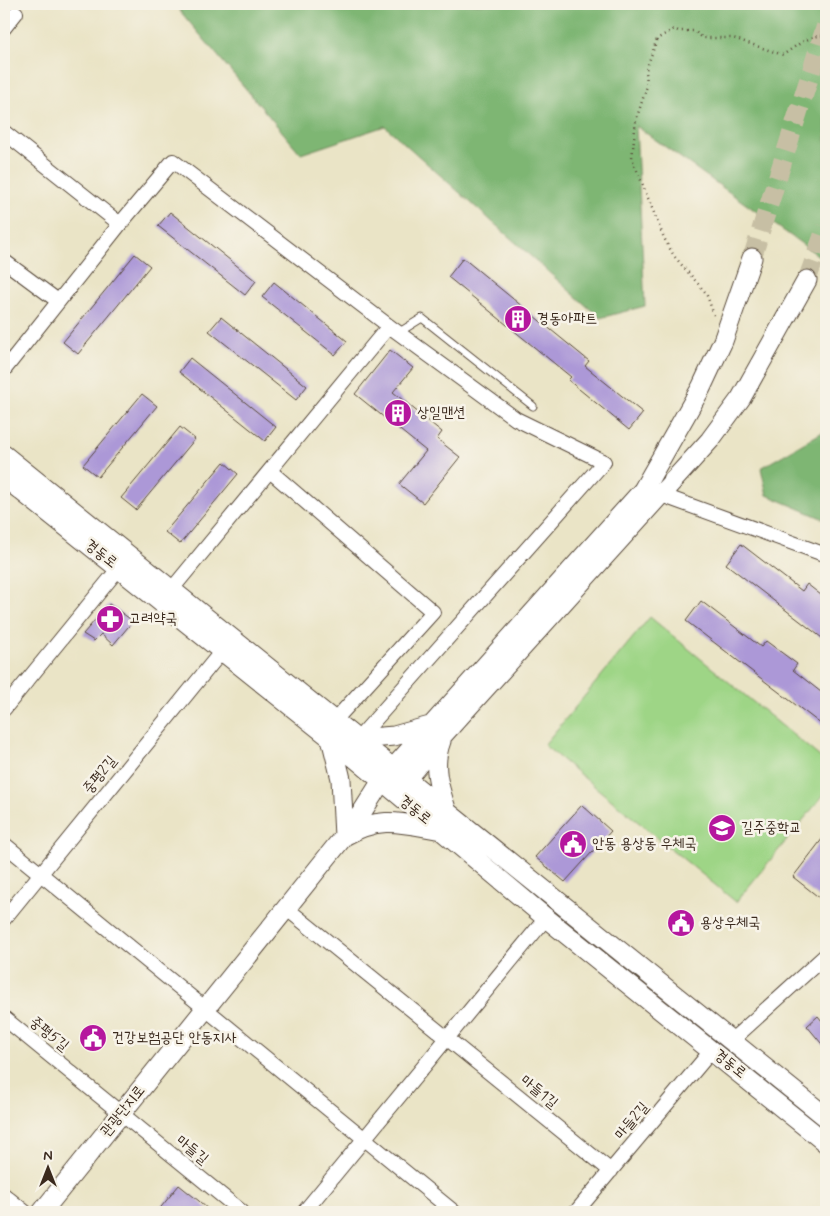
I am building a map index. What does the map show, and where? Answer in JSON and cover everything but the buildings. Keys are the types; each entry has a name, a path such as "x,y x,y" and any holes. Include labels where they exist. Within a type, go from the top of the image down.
{"street":[{"path":"4,28 16,13"},
{"path":"6,138 120,224"},
{"path":"4,370 173,160 393,329 516,419 604,462 358,739"},
{"path":"331,738 340,779 344,836 377,822 443,822 436,768 437,731 643,490 701,388 723,342 752,258"},
{"path":"4,261 58,301"},
{"path":"358,739 437,731 710,440 741,398 807,280"},
{"path":"172,589 270,471 393,329"},
{"name":"경동로","path":"4,455 358,739 394,781"},
{"path":"270,471 432,612 335,720"},
{"name":"경동로","path":"4,477 331,738 394,781 443,822 730,1041 826,1117"},
{"path":"643,490 662,493 826,555"},
{"path":"4,709 119,568"},
{"name":"중평2길","path":"4,919 222,651"},
{"name":"관광단지로","path":"42,1212 357,820 437,731"},
{"name":"경동로","path":"443,822 546,918 826,1143"},
{"path":"4,844 454,1212"},
{"name":"마들1길","path":"286,908 611,1171"},
{"path":"304,1212 546,918"},
{"path":"730,1041 826,955"},
{"name":"중평5길","path":"4,1018 121,1114"},
{"name":"마들2길","path":"576,1212 712,1050"},
{"name":"마들길","path":"121,1114 242,1212"},
{"path":"4,1195 25,1212"}],"lane":[{"path":"393,329 422,318 533,406"}],"path":[{"path":"713,320 714,312 706,293 674,256 664,238 632,158 636,120 646,86 646,70 657,40 674,29 678,31 694,31 703,38 732,38 783,55 800,43 818,35 826,36"}],"green space":[{"path":"174,4 826,4 826,261 636,126 645,306 600,318 385,126 301,154"},
{"path":"826,430 826,520 767,495 761,468"},
{"path":"650,617 826,762 826,792 736,902 544,745"}],"tunnel":[{"path":"752,258 826,25"},
{"path":"807,280 826,227"}],"place":[{"name":"경동아파트","path":"518,319"},
{"name":"상일맨션","path":"398,413"},
{"name":"고려약국","path":"110,619"},
{"name":"길주중학교","path":"722,828"},
{"name":"안동 용상동 우체국","path":"573,844"},
{"name":"용상우체국","path":"681,923"},
{"name":"건강보험공단 안동지사","path":"93,1038"}]}
